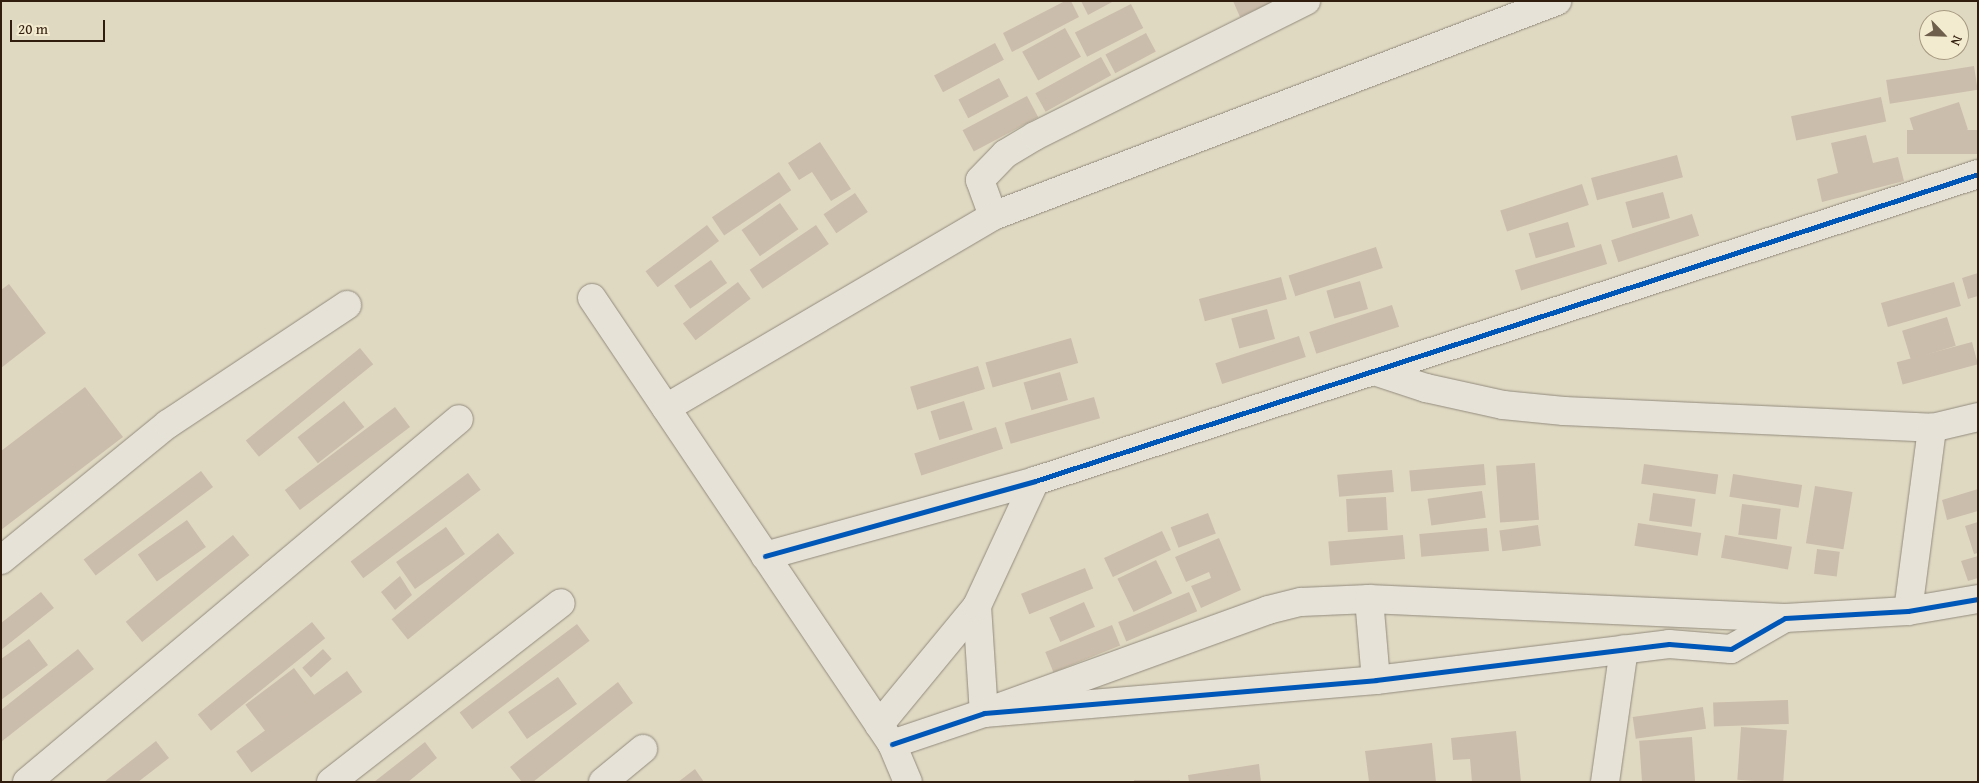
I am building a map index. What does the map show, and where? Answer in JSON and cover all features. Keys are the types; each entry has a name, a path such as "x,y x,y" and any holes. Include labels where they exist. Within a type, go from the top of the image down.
{"street":[{"path":"994,216 980,180 1005,154 1035,136 1306,1"},
{"path":"666,408 994,216 1556,1"},
{"path":"765,556 1035,481 1978,174"},
{"path":"592,298 886,734 908,782"},
{"path":"1,560 168,424 347,305"},
{"path":"1374,371 1426,388 1503,405 1564,412 1932,428 1978,418"},
{"path":"27,782 459,419"},
{"path":"1908,611 1932,428"},
{"path":"886,734 977,606 1035,481"},
{"path":"984,713 1268,610 1301,602 1369,599 1786,618 1908,611 1978,599"},
{"path":"1369,599 1376,680"},
{"path":"332,782 561,603"},
{"path":"977,606 984,713"},
{"path":"886,734 984,713 1376,680 1669,644 1731,649 1786,618"},
{"path":"1605,782 1624,649"},
{"path":"603,782 643,749"}],"building":[{"path":"1065,1 1071,1 1079,17 1012,52 1003,33"},
{"path":"1081,1 1114,1 1088,15"},
{"path":"1233,1 1275,1 1240,17"},
{"path":"1131,4 1143,28 1087,57 1075,33"},
{"path":"1065,28 1081,57 1038,81 1022,52"},
{"path":"1146,33 1156,52 1115,73 1105,55"},
{"path":"995,43 1004,60 943,92 934,75"},
{"path":"1101,57 1111,75 1046,112 1035,93"},
{"path":"1974,66 1978,90 1890,104 1886,80"},
{"path":"999,78 1009,97 968,118 958,100"},
{"path":"1027,96 1038,117 974,151 963,130"},
{"path":"1881,97 1886,121 1796,141 1791,116"},
{"path":"1959,102 1968,130 1919,146 1910,118"},
{"path":"1907,130 1978,130 1978,154 1907,154"},
{"path":"1866,135 1873,163 1898,157 1904,181 1822,202 1817,179 1838,173 1831,143"},
{"path":"820,142 851,189 831,201 812,172 799,180 788,163"},
{"path":"1677,155 1683,177 1597,200 1591,178"},
{"path":"779,172 791,190 724,236 712,217"},
{"path":"1582,184 1589,205 1507,231 1500,211"},
{"path":"1663,192 1670,218 1632,228 1625,202"},
{"path":"855,193 868,212 836,233 823,214"},
{"path":"780,203 798,229 760,256 741,230"},
{"path":"1692,214 1699,236 1618,262 1611,240"},
{"path":"1568,222 1575,247 1536,258 1529,233"},
{"path":"707,225 719,241 658,287 646,271"},
{"path":"816,225 829,244 763,289 750,270"},
{"path":"1601,244 1607,264 1521,290 1515,270"},
{"path":"1376,247 1383,268 1295,296 1289,275"},
{"path":"711,260 727,283 690,309 674,286"},
{"path":"1978,273 1978,296 1968,299 1962,278"},
{"path":"1281,277 1287,299 1205,321 1199,299"},
{"path":"1360,281 1368,309 1334,319 1326,291"},
{"path":"738,282 751,299 696,340 683,324"},
{"path":"1954,282 1961,306 1888,327 1881,303"},
{"path":"9,284 46,333 1,368 1,290"},
{"path":"1392,305 1399,327 1316,354 1309,332"},
{"path":"1267,309 1275,339 1239,349 1231,319"},
{"path":"1947,317 1956,346 1911,359 1902,331"},
{"path":"1299,336 1306,357 1222,384 1215,363"},
{"path":"1071,338 1078,363 993,388 985,363"},
{"path":"1972,342 1978,364 1903,384 1897,362"},
{"path":"360,348 373,364 259,457 246,441"},
{"path":"978,366 985,389 917,410 910,387"},
{"path":"1060,372 1068,400 1031,410 1023,382"},
{"path":"85,387 123,437 1,530 1,451"},
{"path":"1094,397 1100,418 1011,444 1005,423"},
{"path":"344,401 364,427 318,463 298,437"},
{"path":"964,401 973,430 939,440 931,411"},
{"path":"395,407 410,427 300,510 285,490"},
{"path":"996,427 1003,449 921,475 914,454"},
{"path":"1535,463 1539,520 1500,523 1496,466"},
{"path":"1484,464 1486,485 1411,491 1409,471"},
{"path":"1644,464 1718,474 1715,494 1641,484"},
{"path":"1392,470 1394,492 1339,497 1337,475"},
{"path":"201,471 213,487 96,575 84,559"},
{"path":"468,473 481,490 363,578 351,561"},
{"path":"1733,474 1802,485 1799,508 1729,497"},
{"path":"1815,486 1853,492 1843,549 1806,543"},
{"path":"1978,489 1978,511 1947,520 1942,500"},
{"path":"1482,491 1486,518 1431,525 1428,499"},
{"path":"1653,493 1696,499 1692,527 1649,521"},
{"path":"1386,497 1388,530 1348,532 1346,499"},
{"path":"1742,504 1781,509 1777,540 1738,535"},
{"path":"1208,513 1216,534 1179,548 1171,527"},
{"path":"187,520 206,547 157,581 138,554"},
{"path":"1978,522 1978,553 1974,554 1965,526"},
{"path":"1638,523 1701,533 1698,556 1634,546"},
{"path":"1538,525 1541,546 1502,551 1499,530"},
{"path":"446,527 465,554 415,589 396,562"},
{"path":"1487,528 1489,551 1421,557 1419,534"},
{"path":"1162,531 1171,550 1113,577 1104,558"},
{"path":"498,533 514,553 408,639 392,619"},
{"path":"233,535 249,555 142,642 126,622"},
{"path":"1403,535 1405,559 1330,565 1328,542"},
{"path":"1725,535 1792,547 1788,569 1721,558"},
{"path":"1219,538 1241,590 1201,608 1191,586 1211,578 1209,572 1186,582 1175,557"},
{"path":"1817,549 1840,552 1837,577 1814,574"},
{"path":"1978,556 1978,578 1968,581 1961,561"},
{"path":"1156,560 1172,593 1134,612 1117,579"},
{"path":"1085,568 1093,588 1029,614 1021,594"},
{"path":"400,576 412,595 395,610 381,592"},
{"path":"41,592 54,608 1,650 1,623"},
{"path":"1189,592 1197,611 1126,641 1118,622"},
{"path":"1084,602 1095,627 1060,642 1049,617"},
{"path":"312,622 325,638 211,731 198,715"},
{"path":"577,624 590,641 472,729 460,712"},
{"path":"1112,625 1120,645 1053,672 1045,652"},
{"path":"29,639 48,665 1,700 1,659"},
{"path":"78,649 94,669 1,742 1,710"},
{"path":"323,649 332,659 311,677 302,668"},
{"path":"294,668 314,695 266,732 245,705"},
{"path":"347,671 362,692 251,773 236,752"},
{"path":"558,677 577,704 527,739 508,712"},
{"path":"618,682 633,703 533,782 522,782 510,767"},
{"path":"1788,700 1789,724 1714,727 1713,703"},
{"path":"1703,707 1706,729 1636,739 1633,717"},
{"path":"1741,727 1787,730 1783,782 1737,780"},
{"path":"1516,731 1521,782 1472,782 1470,759 1453,760 1451,738"},
{"path":"1692,737 1695,782 1642,782 1639,741"},
{"path":"156,741 169,758 138,782 104,782"},
{"path":"425,742 437,758 408,782 374,782"},
{"path":"1432,743 1436,782 1369,782 1365,751"},
{"path":"1259,764 1261,782 1189,782 1188,775"},
{"path":"695,769 704,782 678,782"},
{"path":"1134,780 1170,780 1170,782 1134,782"}],"cycle path":[{"path":"765,556 1035,481 1978,174"},
{"path":"892,744 984,713 1376,680 1669,644 1731,649 1785,618 1908,611 1978,599"}]}
